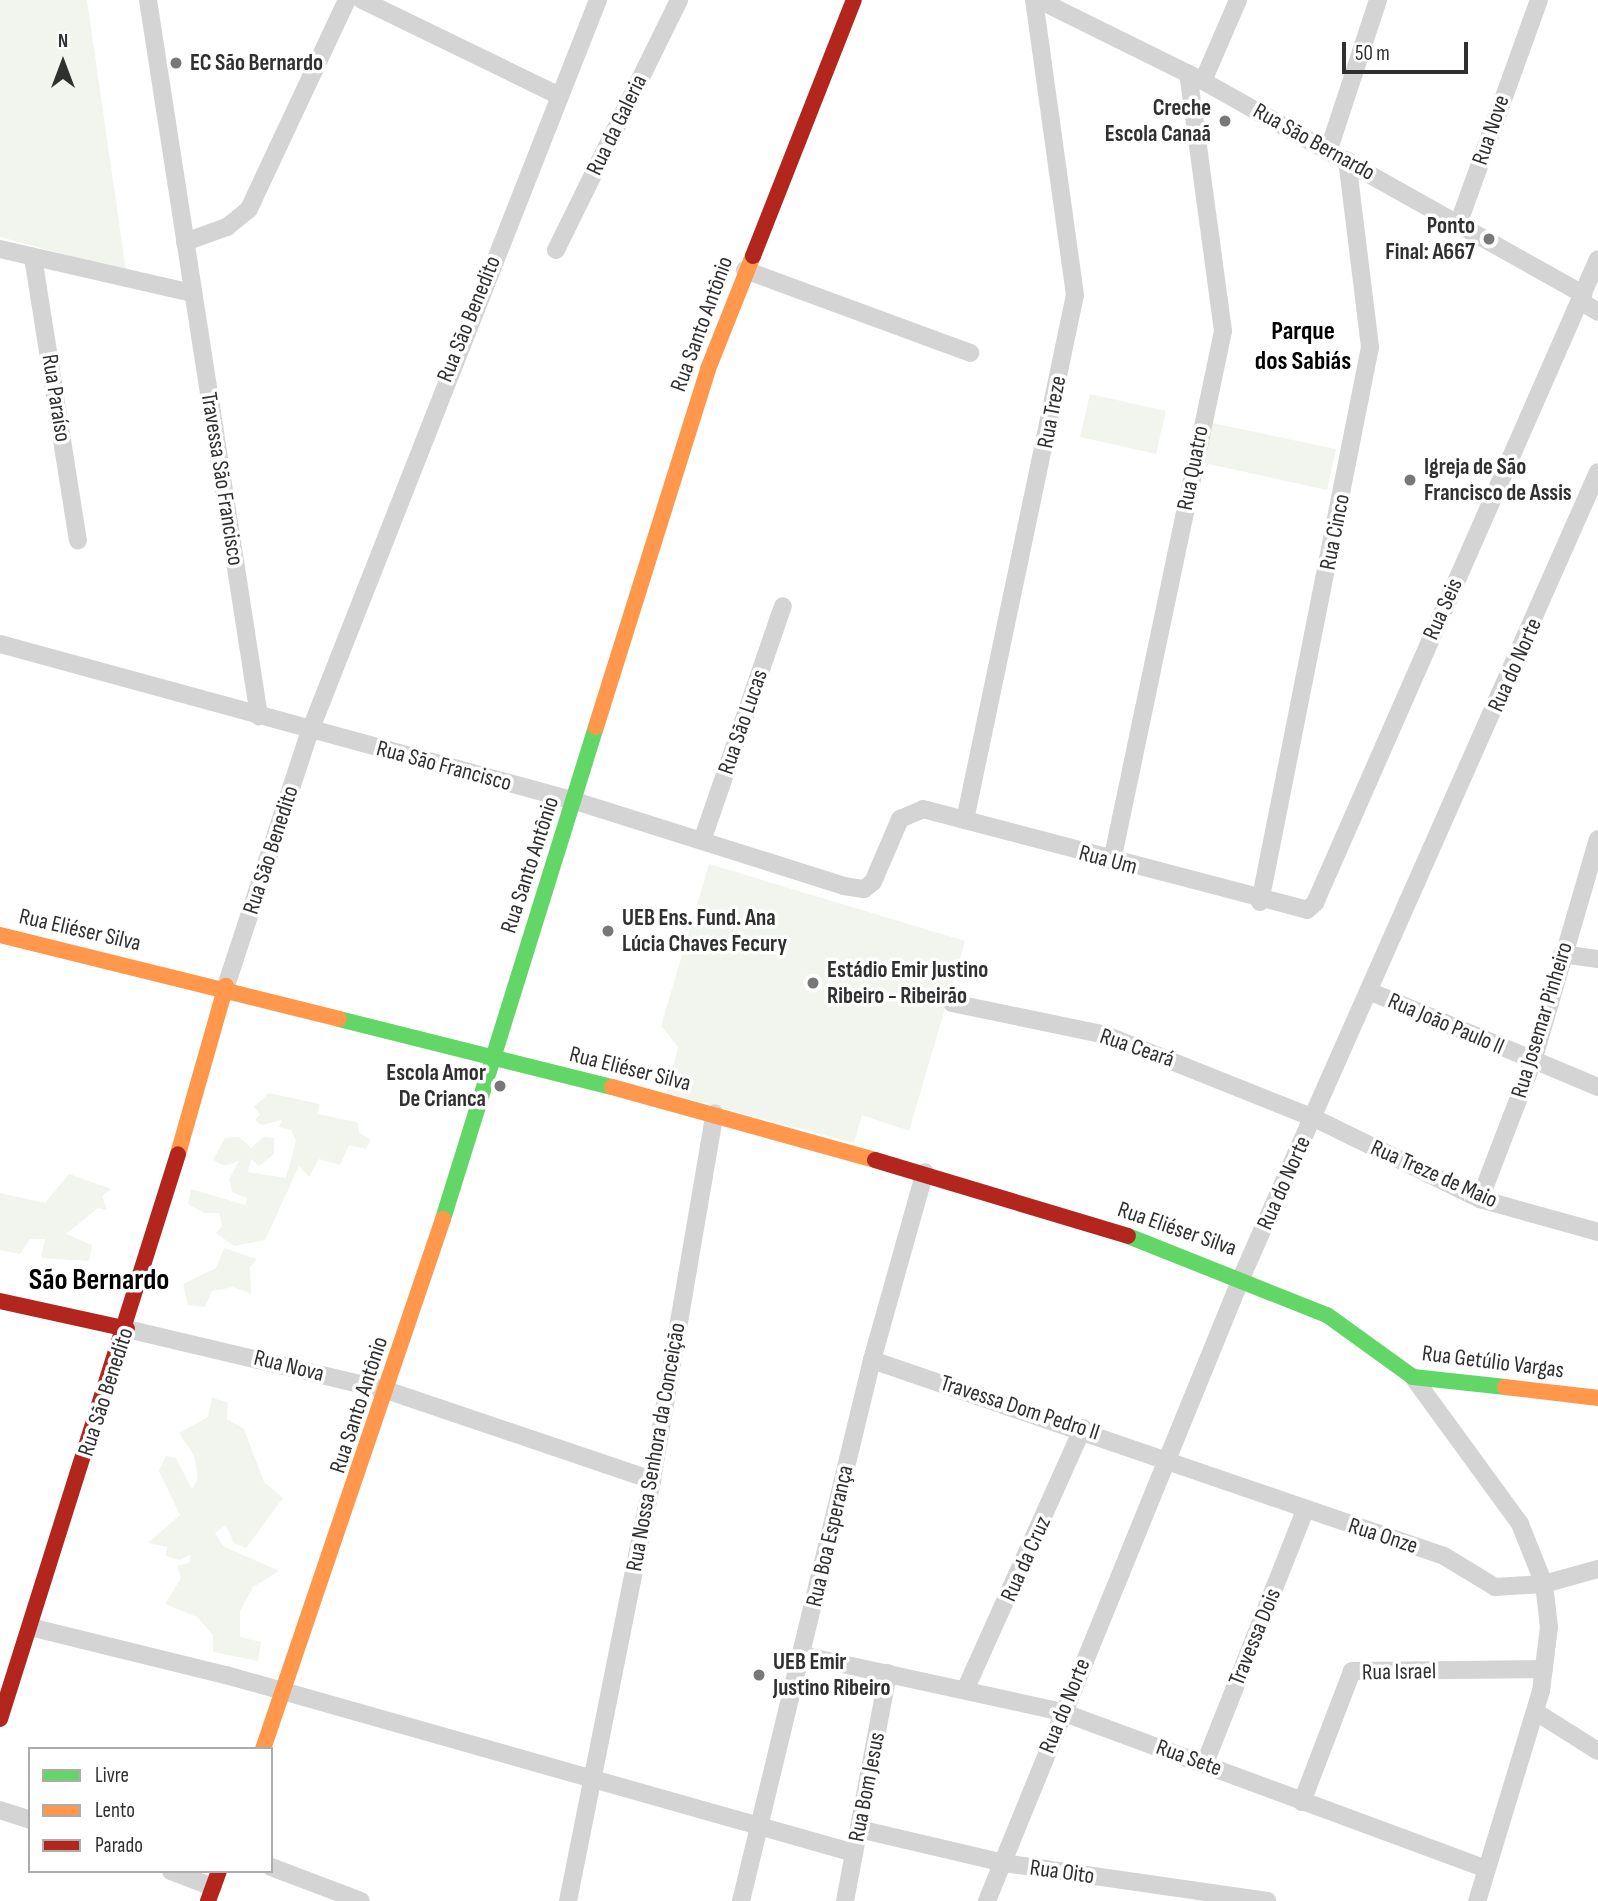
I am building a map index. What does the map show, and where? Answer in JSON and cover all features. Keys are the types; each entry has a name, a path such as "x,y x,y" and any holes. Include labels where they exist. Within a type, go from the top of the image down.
{"street":[{"name":"Travessa São Francisco","path":"148,0 259,716"},
{"path":"185,242 227,227 249,209 347,0"},
{"path":"362,0 560,96"},
{"name":"Rua São Benedito","path":"0,1719 127,1329 226,986 310,731 598,0"},
{"name":"Rua da Galeria","path":"556,250 679,0"},
{"name":"Rua Santo Antônio","path":"264,1747 389,1391 489,1059 575,801 708,369 854,0"},
{"name":"Rua São Bernardo","path":"1036,0 1195,77 1329,149 1459,222 1582,298 1598,312"},
{"name":"Rua Treze","path":"965,820 1075,295 1036,0"},
{"path":"1195,77 1238,0"},
{"path":"1329,149 1378,0"},
{"name":"Rua Nove","path":"1459,222 1539,0"},
{"name":"Rua Quatro","path":"1112,861 1223,331 1195,77"},
{"name":"Rua Cinco","path":"1260,902 1370,347 1347,160"},
{"path":"0,249 192,293"},
{"name":"Rua Paraíso","path":"33,257 78,540"},
{"name":"Rua Seis","path":"1293,911 1315,903 1598,259"},
{"path":"745,270 971,353"},
{"name":"Rua do Norte","path":"988,1901 1062,1712 1242,1276 1371,992 1598,472"},
{"name":"Rua São Lucas","path":"702,838 783,606"},
{"name":"Rua São Francisco","path":"0,644 310,731 575,801 864,889 883,867 900,819 923,808"},
{"name":"Rua Um","path":"923,808 1293,911"},
{"name":"Rua Josemar Pinheiro","path":"1480,1199 1534,1060 1562,954 1598,839"},
{"name":"Rua Eliéser Silva","path":"0,935 226,986 489,1059 715,1113 925,1172 1242,1276"},
{"path":"1562,954 1598,959"},
{"name":"Rua João Paulo II","path":"1371,992 1598,1087"},
{"name":"Rua Ceará","path":"952,1003 1106,1035 1314,1118"},
{"name":"Rua Nossa Senhora da Conceição","path":"568,1901 652,1480 715,1113"},
{"name":"Rua Treze de Maio","path":"1314,1118 1480,1199 1598,1232"},
{"name":"Rua Boa Esperança","path":"741,1901 872,1360 925,1172"},
{"name":"Rua Getúlio Vargas","path":"1242,1276 1328,1315 1413,1377 1598,1398"},
{"name":"Rua Nova","path":"0,1301 389,1391 652,1480"},
{"name":"Travessa Dom Pedro II","path":"872,1360 1083,1428 1168,1459"},
{"path":"1413,1377 1520,1524 1544,1584 1544,1670 1536,1712 1482,1867 1477,1901"},
{"name":"Rua da Cruz","path":"966,1688 1083,1428"},
{"name":"Rua Onze","path":"1168,1459 1305,1511 1452,1559 1495,1587 1544,1584 1598,1569"},
{"name":"Travessa Dois","path":"1205,1763 1305,1511"},
{"path":"30,1627 593,1779 854,1853"},
{"name":"Rua Sete","path":"801,1655 966,1688 1062,1712 1482,1867"},
{"name":"Rua Israel","path":"1302,1802 1352,1671 1544,1670"},
{"name":"Rua Bom Jesus","path":"845,1901 888,1673"},
{"path":"1536,1712 1598,1751"},
{"path":"0,1810 28,1819"},
{"name":"Rua Oito","path":"859,1829 1004,1864 1268,1901"},
{"path":"273,1868 360,1901"},
{"path":"177,1873 213,1886"}],"shaded area":[{"path":"0,0 87,0 126,271 0,237"},
{"path":"1090,394 1166,411 1156,454 1080,437"},
{"path":"1212,423 1336,449 1327,490 1204,463"},
{"name":"Estádio Emir Justino Ribeiro - Ribeirão","path":"709,864 965,941 909,1131 862,1115 854,1143 666,1093 678,1047 661,1026"},
{"path":"269,1093 320,1104 317,1114 357,1122 360,1134 371,1139 366,1149 349,1145 340,1165 319,1159 309,1177 299,1166 265,1240 234,1246 216,1233 222,1226 219,1213 204,1213 188,1204 191,1189 245,1205 247,1198 232,1192 229,1179 239,1161 225,1166 213,1160 225,1138 239,1137 251,1148 263,1137 274,1138 274,1154 259,1166 251,1159 248,1172 286,1178 296,1141 291,1130 279,1127 282,1120 262,1125 255,1120 260,1114 254,1107"},
{"path":"69,1174 111,1189 102,1196 107,1210 98,1208 66,1234 92,1245 89,1261 41,1258 45,1239 30,1239 20,1254 0,1250 0,1193 45,1203"},
{"path":"224,1248 257,1259 250,1267 251,1294 233,1287 212,1291 205,1307 188,1305 183,1284 216,1268"},
{"path":"212,1397 228,1403 227,1419 244,1429 264,1482 283,1498 246,1548 234,1543 226,1525 215,1533 223,1546 279,1571 253,1587 240,1611 240,1637 261,1642 258,1661 213,1652 213,1635 197,1617 165,1604 181,1578 177,1566 189,1563 191,1554 180,1560 166,1556 167,1547 148,1543 180,1515 159,1471 166,1456 176,1458 192,1489 198,1478 194,1455 179,1433 208,1417"}],"traffic: fast":[{"path":"443,1219 596,727"},
{"path":"339,1019 612,1087"},
{"path":"1128,1236 1327,1315 1413,1377 1505,1387"}],"traffic: slow":[{"path":"596,727 708,369 753,256"},
{"path":"0,935 339,1019"},
{"path":"178,1154 226,986"},
{"path":"612,1087 875,1160"},
{"path":"264,1747 443,1219"},
{"path":"1505,1387 1598,1398"}],"traffic: jam":[{"path":"753,256 854,0"},
{"path":"0,1719 178,1154"},
{"path":"875,1160 1128,1236"},
{"path":"0,1301 127,1329"},
{"path":"208,1901 218,1873"}],"place":[{"name":"EC São Bernardo","path":"176,63"},
{"name":"Creche Escola Canaã","path":"1225,121"},
{"name":"Ponto Final: A667","path":"1489,239"},
{"name":"Igreja de São Francisco de Assis","path":"1410,480"},
{"name":"UEB Ens. Fund. Ana Lúcia Chaves Fecury","path":"608,931"},
{"name":"Estádio Emir Justino Ribeiro - Ribeirão","path":"813,983"},
{"name":"Escola Amor De Crianca","path":"500,1086"},
{"name":"UEB Emir Justino Ribeiro","path":"759,1675"}],"district":[{"name":"Parque dos Sabiás","path":"1303,347"},
{"name":"São Bernardo","path":"99,1280"}]}
